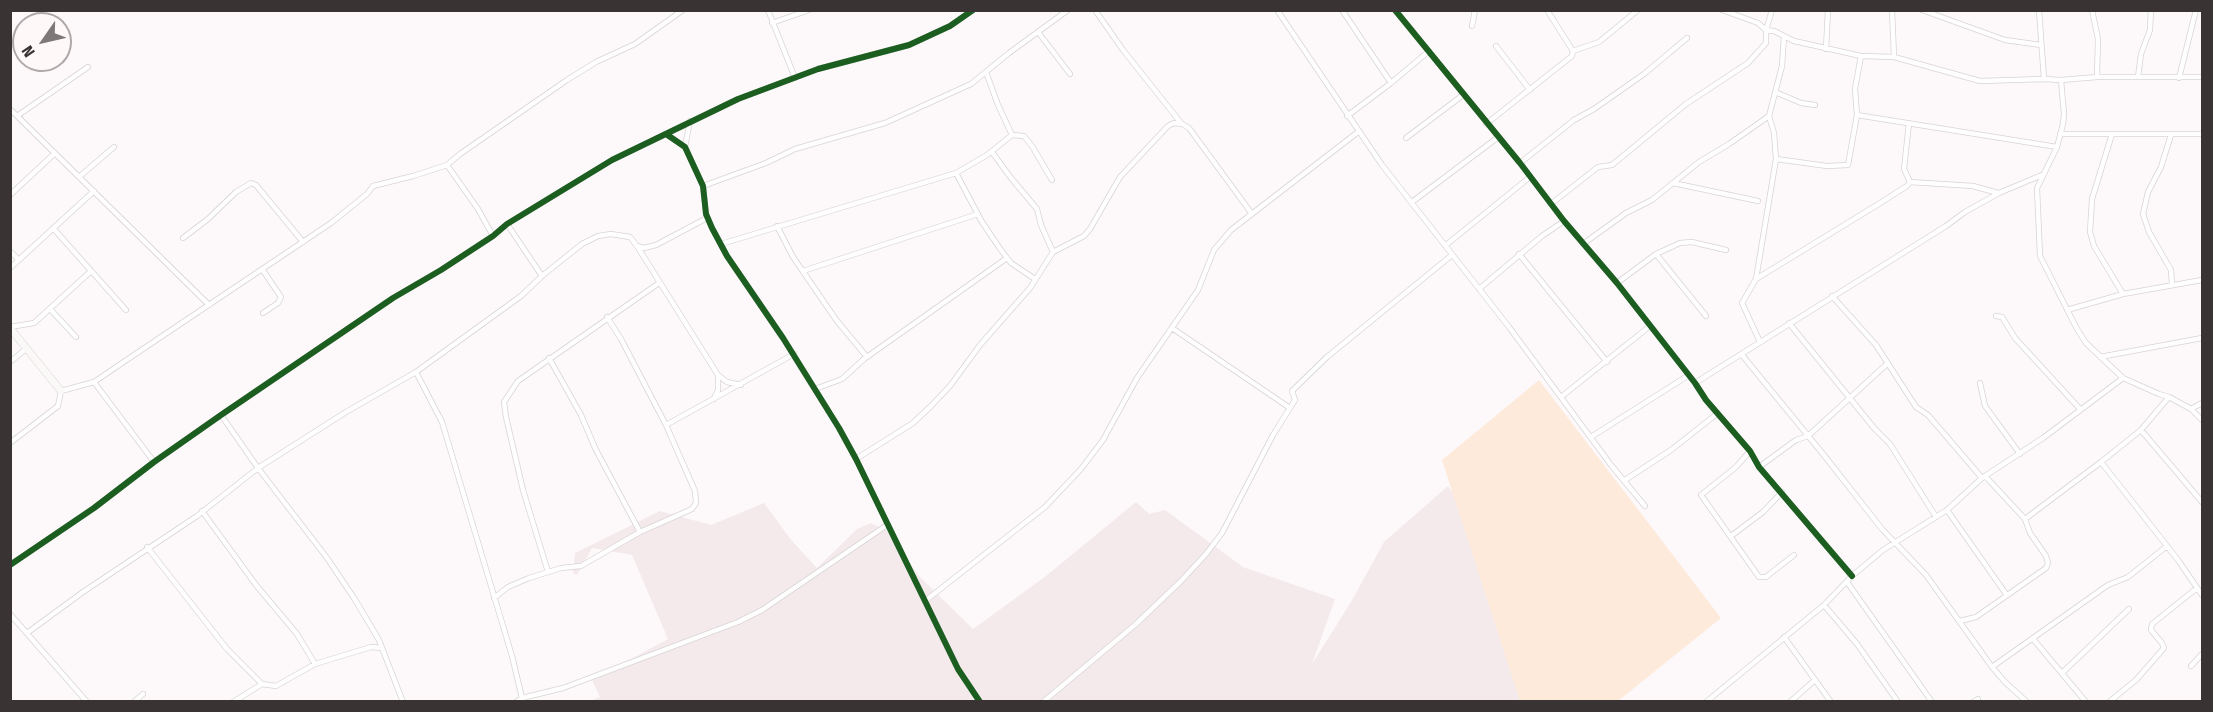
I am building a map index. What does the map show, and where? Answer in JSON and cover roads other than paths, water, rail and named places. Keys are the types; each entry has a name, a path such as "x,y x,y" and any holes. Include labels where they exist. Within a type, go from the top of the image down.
{"street":[{"path":"61,391 94,382 303,242 355,205 368,194 373,186 447,165 460,153 567,80 596,62 635,44 683,10"},
{"path":"768,10 795,78"},
{"path":"772,23 810,10"},
{"path":"703,186 766,163 795,148 903,116 971,84 1068,10"},
{"path":"1095,10 1123,50 1182,124 1188,128 1252,214"},
{"path":"1276,10 1358,132 1645,506"},
{"path":"1342,10 1391,83"},
{"path":"1395,10 1497,138 1520,163 1564,221 1617,283 1750,451 1759,467 1852,576"},
{"path":"1472,26 1474,10"},
{"path":"1546,10 1573,51"},
{"path":"1573,51 1599,42 1638,10"},
{"path":"1722,10 1758,23 1766,30 1794,41 1861,56 1894,57 1980,81 2097,77 2202,77"},
{"path":"1551,204 1599,167 1612,165 1686,104 1748,63 1766,43 1766,30 1772,10"},
{"path":"1826,49 1828,10"},
{"path":"1892,10 1894,57"},
{"path":"1922,10 2005,40 2041,45"},
{"path":"2039,10 2044,79"},
{"path":"2092,10 2098,39 2097,77"},
{"path":"2138,77 2141,54 2150,30 2151,10"},
{"path":"2179,78 2196,10"},
{"path":"10,565 94,508 221,415 393,298 493,236 507,224 612,160 738,99 818,69 909,45 950,26 972,11"},
{"path":"1038,32 1070,74"},
{"path":"1760,342 1742,303 1756,279 1776,159 1774,133 1769,116 1782,66 1784,36"},
{"path":"1520,163 1574,120 1644,74 1687,38"},
{"path":"1496,46 1530,90"},
{"path":"1347,116 1429,51"},
{"path":"1486,124 1572,56 1573,51"},
{"path":"1776,159 1827,166 1848,165 1857,115 1855,89 1861,56"},
{"path":"17,116 88,67"},
{"path":"986,72 1012,135"},
{"path":"2061,80 2064,114 2060,134 2057,147 2037,188 2040,256 2082,336 2100,357 2123,378 2192,409 2202,420"},
{"path":"1775,92 1801,103 1815,105"},
{"path":"1406,138 1462,95"},
{"path":"10,109 209,305"},
{"path":"1857,115 2057,147"},
{"path":"1583,244 1626,213 1652,200 1699,162 1769,116"},
{"path":"685,147 690,121"},
{"path":"856,459 913,423 931,406 1030,288 1053,252 1084,236 1112,195 1120,177 1168,126 1174,123 1182,124"},
{"path":"1909,123 1904,170 1910,182"},
{"path":"925,601 1045,507 1065,487 1103,440 1137,378 1198,291 1214,250 1231,230 1358,132"},
{"path":"666,134 685,147 703,186 708,218 721,244 794,354 856,459 958,669 980,702"},
{"path":"2060,134 2202,134"},
{"path":"2112,134 2092,199 2091,232 2094,246 2123,294"},
{"path":"721,244 956,173 992,152 1012,135 1024,136 1052,180"},
{"path":"2171,135 2161,167 2148,192 2143,214 2149,232 2171,270 2172,284"},
{"path":"1412,202 1497,138"},
{"path":"79,177 114,147"},
{"path":"992,152 1037,209 1041,225 1053,252"},
{"path":"10,195 55,153"},
{"path":"447,165 478,209 493,236"},
{"path":"956,173 978,214 1007,258 1035,279"},
{"path":"1695,383 1965,212 1999,193 2042,175"},
{"path":"1446,245 1530,177"},
{"path":"1910,182 1973,186 1999,193"},
{"path":"1756,279 1877,205 1910,182"},
{"path":"183,238 208,219 236,192 251,183 256,185 303,242"},
{"path":"1673,183 1758,201"},
{"path":"10,268 94,191"},
{"path":"803,271 978,214"},
{"path":"637,246 644,248 656,245 708,218"},
{"path":"1479,289 1542,236 1564,221"},
{"path":"507,224 542,276"},
{"path":"777,226 785,244 837,321 867,357"},
{"path":"53,228 126,310"},
{"path":"27,633 202,511 258,468 346,412 416,372 522,296 582,243 598,236 611,234 630,237 718,375 728,382 741,385"},
{"path":"1617,283 1656,254 1684,242 1726,250"},
{"path":"10,251 19,260"},
{"path":"1520,254 1607,362"},
{"path":"1656,254 1706,316"},
{"path":"1043,702 1137,624 1206,554 1222,533 1273,435 1295,400 1292,392 1327,357 1452,255"},
{"path":"815,389 842,379 867,357 1007,258"},
{"path":"262,269 281,297 278,303 264,313"},
{"path":"61,391 10,328 34,323 90,272"},
{"path":"2067,309 2123,294 2202,280"},
{"path":"548,572 523,490 504,402 518,381 658,283"},
{"path":"1832,296 1876,345 1916,407 1928,415 2025,519 2030,533 2046,556 2048,563 2038,574 1976,616 1960,621"},
{"path":"50,309 76,337"},
{"path":"1996,316 2002,317 2021,345 2080,409"},
{"path":"494,598 508,587 548,572 581,566 640,532 692,509 696,503 695,491 666,424 607,317"},
{"path":"1789,323 1874,428 1890,444 1936,517"},
{"path":"1561,397 1650,326"},
{"path":"1172,328 1290,408"},
{"path":"2100,357 2202,338"},
{"path":"10,362 26,349"},
{"path":"666,424 794,354"},
{"path":"1742,355 1893,543 1901,548 1926,575 1992,667 2028,702"},
{"path":"549,358 581,415 596,450 640,532"},
{"path":"1759,467 1797,440 1808,436 1888,363"},
{"path":"416,372 442,422 512,656 522,698"},
{"path":"714,399 718,390 718,375"},
{"path":"1591,437 1689,375"},
{"path":"1706,702 1824,605 1852,576 1893,543 1947,510 1984,477 2020,454 2123,378"},
{"path":"94,382 154,462"},
{"path":"1980,383 1985,406 2020,454"},
{"path":"10,443 58,406 61,391"},
{"path":"2025,519 2141,430 2169,397"},
{"path":"2192,409 2202,403"},
{"path":"1625,480 1671,450 1718,413"},
{"path":"221,415 354,598 382,648 403,702"},
{"path":"2141,430 2202,502"},
{"path":"1750,451 1736,466 1701,495 1759,577 1766,577 1794,555"},
{"path":"2100,462 2167,546 2202,595"},
{"path":"1731,536 1763,512 1782,492"},
{"path":"1947,510 2006,594"},
{"path":"202,511 250,578 297,634 315,664"},
{"path":"516,702 522,698 563,688 738,622 762,610 887,525"},
{"path":"1992,667 2108,585 2128,577 2167,546"},
{"path":"147,548 227,649 262,684 276,686 315,664 371,647 382,648"},
{"path":"1847,582 1932,702"},
{"path":"2109,702 2136,680 2164,648 2151,630 2152,624 2197,588"},
{"path":"1824,605 1857,644 1898,702"},
{"path":"2062,673 2129,609"},
{"path":"10,614 87,702"},
{"path":"1784,637 1831,702"},
{"path":"2033,639 2086,702"},
{"path":"2191,666 2202,654"},
{"path":"1790,702 1815,680"},
{"path":"233,702 262,684"},
{"path":"134,702 143,694"}]}
